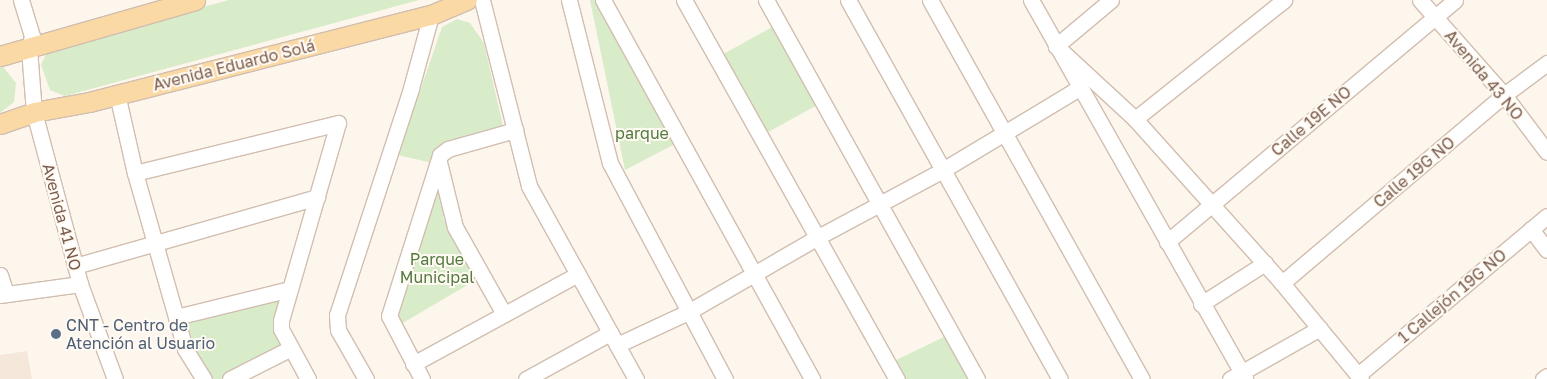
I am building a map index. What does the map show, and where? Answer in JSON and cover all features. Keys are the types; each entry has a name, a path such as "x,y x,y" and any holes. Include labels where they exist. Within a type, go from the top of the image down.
{"main road":[{"path":"0,56 195,0"},
{"name":"Avenida Eduardo Solá","path":"0,124 34,112 117,94 431,15 467,0"}],"street":[{"name":"Avenida 41 NO","path":"21,0 32,36 29,49 34,112 80,284 115,379"},
{"path":"482,0 529,186 636,379"},
{"path":"569,0 610,163 725,379"},
{"path":"603,0 812,379"},
{"path":"684,0 897,379"},
{"path":"766,0 977,379"},
{"path":"848,0 941,172 1060,379"},
{"path":"930,0 1003,134 1142,379"},
{"path":"1031,0 1202,304 1239,376 1320,328"},
{"path":"1056,46 1111,0"},
{"path":"1135,119 1284,0"},
{"name":"Avenida 43 NO","path":"1420,0 1504,95 1547,152"},
{"name":"Calle 19E NO","path":"1167,242 1455,0"},
{"path":"366,379 338,330 337,315 411,88 431,15"},
{"path":"1056,46 1135,119 1282,282 1359,377"},
{"name":"Calle 19G NO","path":"1282,282 1504,95 1547,63"},
{"path":"526,379 614,339 688,312 818,237 941,172 1081,87"},
{"path":"117,94 135,174 185,349 204,379"},
{"path":"135,174 338,122 281,326 308,379"},
{"path":"422,379 389,316 440,155 448,148 515,130"},
{"path":"439,162 455,226 504,314"},
{"path":"75,266 317,197"},
{"name":"1 Callejón 19G NO","path":"1359,377 1547,216"},
{"path":"1531,229 1547,250"},
{"path":"1202,304 1264,263"},
{"path":"413,364 578,274"},
{"path":"0,275 3,295 80,284"},
{"path":"176,317 290,289"},
{"path":"230,379 291,348"},
{"path":"1543,379 1547,376"}],"shaded area":[{"path":"27,351 32,379 0,379 0,355"}],"green space":[{"path":"229,0 419,0 65,96 50,90 41,65 49,48"},
{"name":"parque","path":"590,0 596,0 675,144 625,170"},
{"path":"457,19 470,23 484,43 503,126 444,142 437,147 432,163 398,155 442,27"},
{"path":"774,26 818,105 764,134 721,56"},
{"path":"0,63 16,83 14,102 0,113"},
{"name":"Parque Municipal","path":"437,178 447,206 443,218 476,280 401,324 393,312"},
{"path":"285,294 285,345 222,379 209,379 190,350 182,321"},
{"path":"946,336 969,379 901,379 892,362"}],"place":[{"name":"CNT - Centro de Atención al Usuario","path":"56,334"}]}
